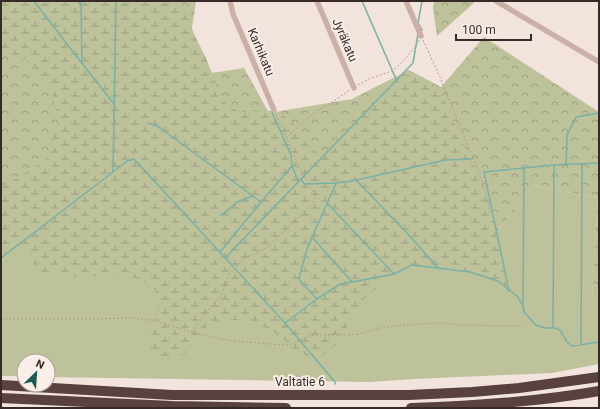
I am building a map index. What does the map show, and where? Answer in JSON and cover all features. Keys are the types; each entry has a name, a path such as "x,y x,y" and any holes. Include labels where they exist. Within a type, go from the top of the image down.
{"highway":[{"name":"Valtatie 6","path":"1,385 172,395 409,395 518,388 599,377"},
{"path":"411,408 514,402 555,398 599,391"},
{"path":"1,398 172,406 286,408"}],"street":[{"name":"Karhikatu","path":"230,1 233,14 274,110"},
{"name":"Jyräkatu","path":"317,1 354,88"},
{"path":"406,1 421,36"},
{"path":"497,1 599,62"}],"path":[{"path":"421,36 440,77 475,162 484,186 490,214"},
{"path":"192,332 222,293 229,275 234,269 245,258 269,246 315,199 314,193 303,176 274,110"},
{"path":"1,319 134,318 156,321 192,332 233,341 283,345 292,344 309,336 318,334 359,334 384,327 421,324 440,323 459,325 524,326"}],"green space":[{"path":"1,1 195,1 191,34 212,73 244,68 269,113 352,99 409,70 441,87 484,37 599,112 599,302 592,294 598,198 535,185 483,249 29,226 1,261"},
{"path":"1,1 173,1 187,14 222,99 230,108 243,112 255,110 274,111 284,116 297,127 310,148 317,153 326,152 400,76 415,74 421,81 435,89 446,103 466,152 475,167 479,181 489,198 509,291 498,281 470,272 412,265 394,274 365,298 335,346 326,354 316,357 305,355 268,329 247,320 223,320 207,326 196,342 183,355 171,358 156,357 147,353 158,308 155,290 140,279 116,275 77,277 60,274 43,275 19,244 1,258 1,186 19,177 47,159 59,121 51,88 26,59 1,55"},
{"path":"434,1 476,1 437,36 433,8"},
{"path":"535,185 598,198 592,294 599,302 599,364 552,373 369,382 56,377 56,353 16,353 16,376 1,376 1,261 29,226 400,243 483,249"}],"waterway":[{"path":"34,1 114,104"},
{"path":"78,1 81,6"},
{"path":"81,1 82,63"},
{"path":"113,172 116,1"},
{"path":"362,1 396,79"},
{"path":"420,31 422,30 418,23 422,1"},
{"path":"225,258 413,63 418,34"},
{"path":"272,112 291,155 292,166 298,181"},
{"path":"566,165 567,135 576,117 599,113"},
{"path":"148,123 159,127 261,202"},
{"path":"1,258 127,161 134,159 285,323 335,382 335,384"},
{"path":"301,179 304,184 336,183 352,181 446,160 471,159"},
{"path":"509,291 484,172 554,165 598,163"},
{"path":"581,345 582,164"},
{"path":"220,252 292,166"},
{"path":"553,328 554,166"},
{"path":"523,306 524,168"},
{"path":"356,180 439,269"},
{"path":"317,299 299,278 307,249 336,183"},
{"path":"221,215 237,202 253,196"},
{"path":"328,204 394,274"},
{"path":"312,237 352,282"},
{"path":"285,323 340,284 394,274 412,265 470,272 498,281 517,296 525,313 536,325 560,330 567,342 572,346 599,342"}]}
